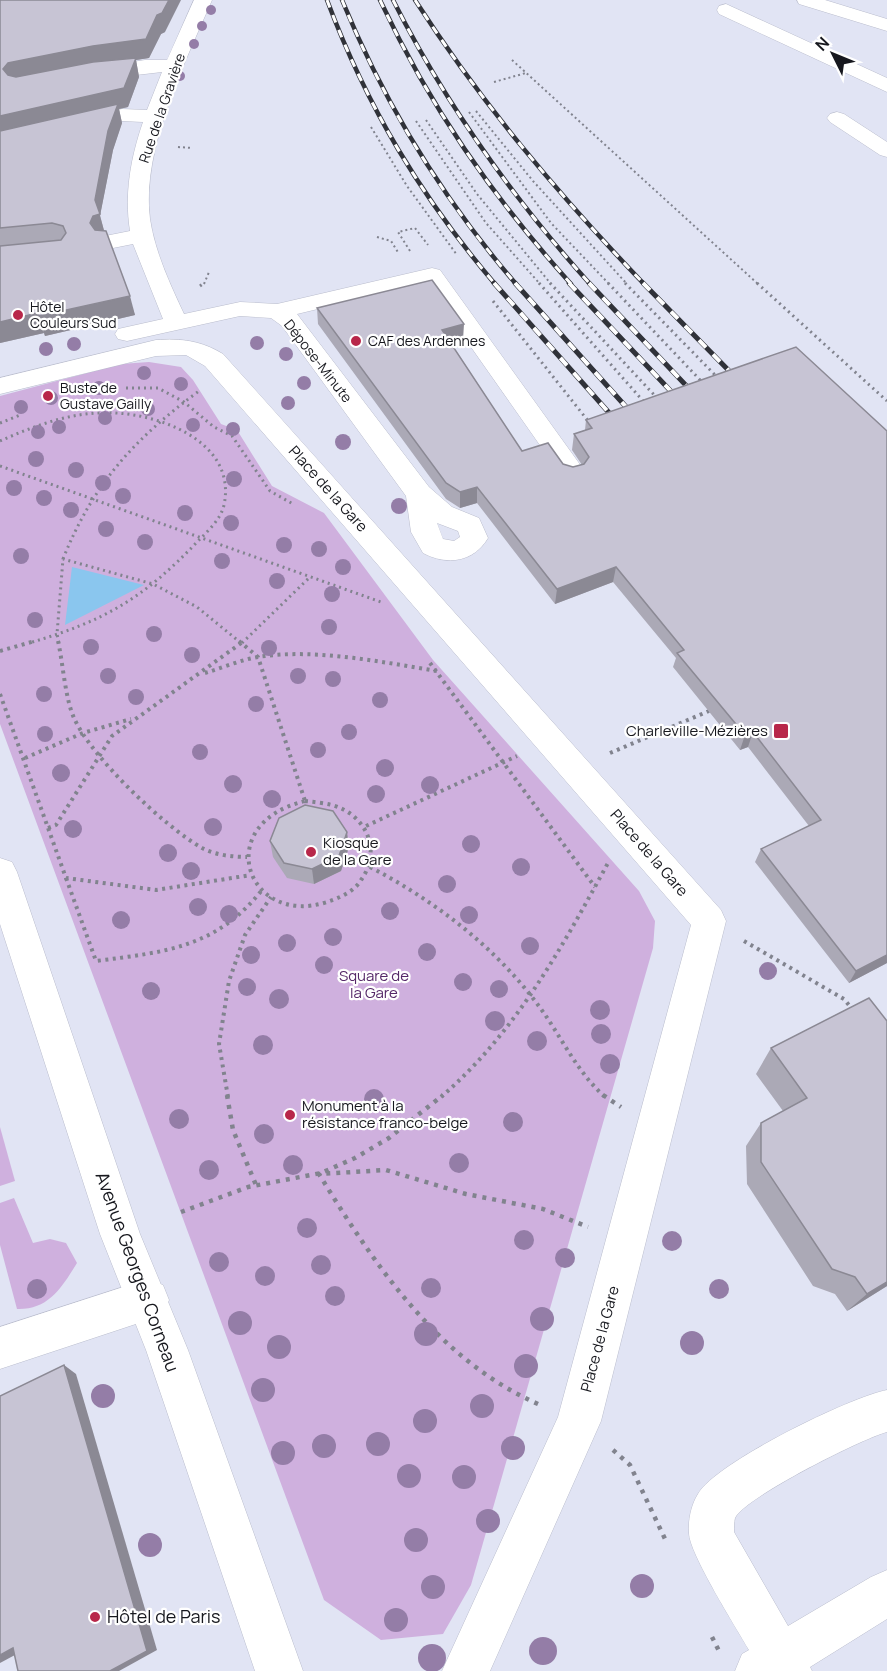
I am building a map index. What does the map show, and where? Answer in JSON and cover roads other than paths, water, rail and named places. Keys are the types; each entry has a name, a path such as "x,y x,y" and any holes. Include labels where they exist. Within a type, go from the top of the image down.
{"street":[{"name":"Rue de la Gravière","path":"176,322 150,262 143,235 139,217 139,176 175,66 203,0"},
{"path":"806,0 887,25"},
{"path":"726,10 887,86"},
{"path":"75,76 145,66 175,66"},
{"path":"0,143 122,115 157,116"},
{"path":"837,118 887,151"},
{"path":"108,242 143,235"},
{"path":"0,366 255,301 432,274 572,472"},
{"name":"Dépose-Minute","path":"255,301 291,321 419,494"},
{"name":"Place de la Gare","path":"0,386 156,348 180,345 199,349 225,372 709,921 579,1421 466,1671"},
{"name":"Avenue Georges Corneau","path":"0,872 116,1225 148,1300 279,1671"},
{"path":"0,1348 148,1300"},
{"path":"887,1412 868,1415 799,1449 729,1491 714,1508 711,1535 763,1665 887,1593"}],"water":[{"path":"72,567 144,585 65,625"}],"railway":[{"path":"327,0 360,77 398,150 443,218 495,284"},
{"path":"342,0 377,77 417,149 464,218 516,284"},
{"path":"380,0 420,77 465,149 515,218 571,284"},
{"path":"393,0 435,76 482,149 534,218 590,284"},
{"path":"415,0 467,76 523,148 644,284"},
{"path":"494,283 619,424"},
{"path":"515,283 636,418"},
{"path":"569,283 681,402"},
{"path":"589,283 696,396"},
{"path":"643,283 739,381"}],"place":[{"name":"Hôtel Couleurs Sud","path":"18,315"},
{"name":"CAF des Ardennes","path":"356,341"},
{"name":"Buste de Gustave Gailly","path":"48,396"},
{"name":"Charleville-Mézières","path":"781,731"},
{"name":"Kiosque de la Gare","path":"311,852"},
{"name":"Monument à la résistance franco-belge","path":"290,1115"},
{"name":"Hôtel de Paris","path":"95,1617"}],"park label":[{"name":"Square de la Gare","path":"374,984"}]}
